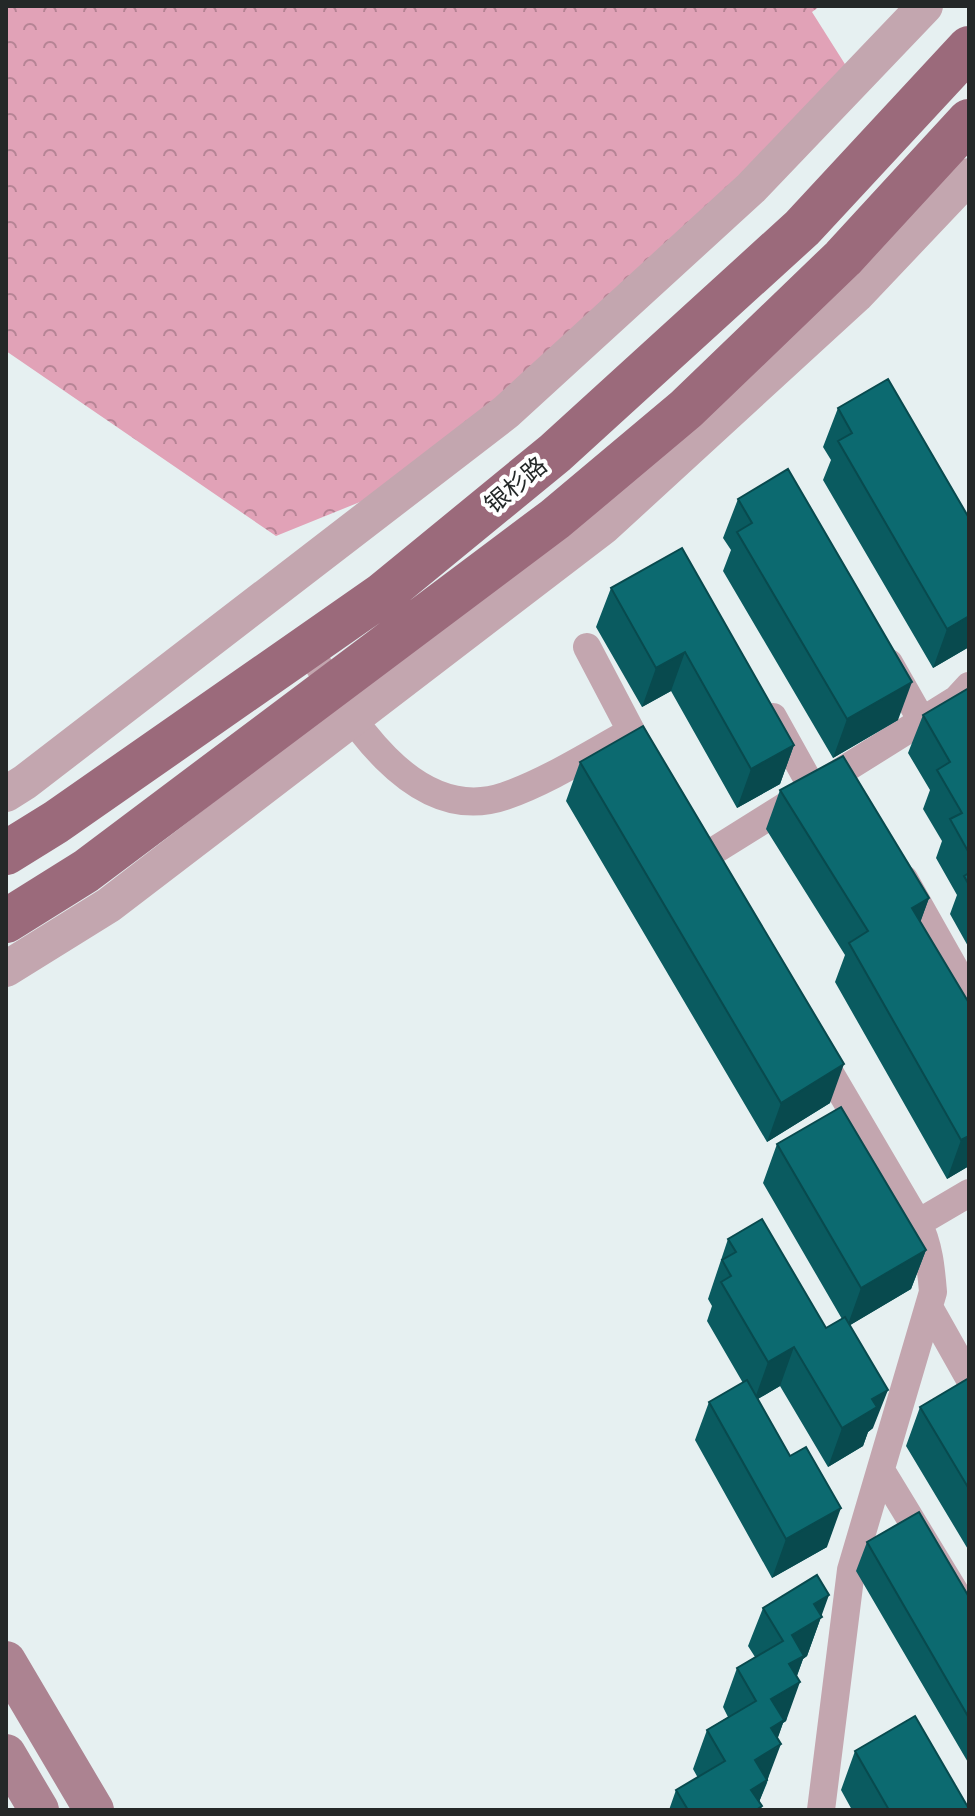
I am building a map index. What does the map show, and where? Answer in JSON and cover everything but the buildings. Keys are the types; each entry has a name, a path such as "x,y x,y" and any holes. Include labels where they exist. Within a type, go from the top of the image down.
{"main road":[{"name":"银杉路","path":"6,853 56,822 383,594 555,453 802,228 969,48"},
{"name":"银杉路","path":"6,921 343,703 686,409 843,258 969,121"},
{"path":"6,1661 94,1810"},
{"path":"6,1754 39,1810"}],"street":[{"path":"6,794 265,600 506,412 751,188 925,6"},
{"name":"银杉路","path":"6,969 109,905 343,703 603,527 856,295 969,176"},
{"path":"878,643 922,721"},
{"path":"308,647 343,703 387,760 415,785 449,800 472,802 503,797 630,732"},
{"path":"587,647 630,732 667,795"},
{"path":"704,857 957,699 969,686"},
{"path":"760,694 813,789"},
{"path":"843,771 857,797"},
{"path":"689,832 719,884"},
{"path":"887,850 969,994"},
{"path":"807,1033 925,1237 933,1292 851,1570 821,1810"},
{"path":"918,1223 969,1193"},
{"path":"929,1307 969,1378"},
{"path":"882,1472 969,1615"}],"green space":[{"path":"6,6 820,6 812,12 855,80 397,487 276,536 6,351"}]}
